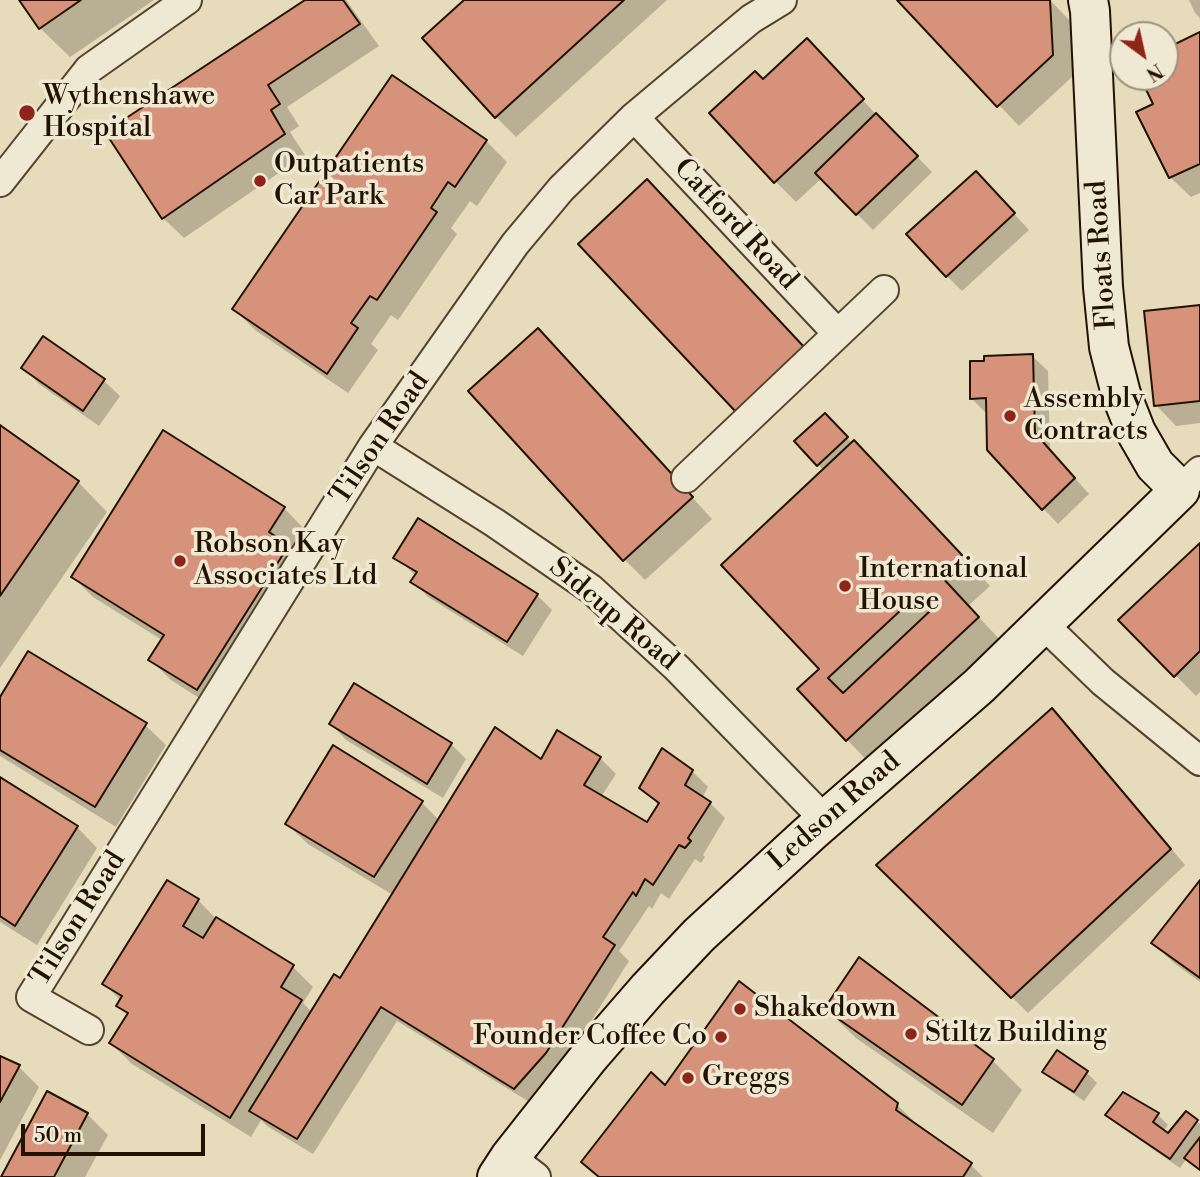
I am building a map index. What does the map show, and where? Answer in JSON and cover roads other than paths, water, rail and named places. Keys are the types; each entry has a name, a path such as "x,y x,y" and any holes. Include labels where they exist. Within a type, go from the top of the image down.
{"street":[{"path":"0,182 89,69 187,0"},
{"name":"Tilson Road","path":"89,1030 31,997 373,446 515,244 561,189 634,117 751,19 782,0"},
{"name":"Floats Road","path":"1088,0 1103,287 1109,347 1121,394 1136,432 1155,465 1190,481"},
{"name":"Catford Road","path":"634,117 836,333"},
{"path":"686,478 884,290"},
{"name":"Sidcup Road","path":"373,446 495,523 591,589 677,668 825,820"},
{"name":"Ledson Road","path":"514,1170 589,1057 699,935 825,820 979,686 1190,481"},
{"path":"1043,624 1103,682 1200,761"}],"place":[{"name":"Wythenshawe Hospital","path":"27,113"},
{"name":"Outpatients Car Park","path":"260,181"},
{"name":"Assembly Contracts","path":"1010,416"},
{"name":"Robson Kay Associates Ltd","path":"180,561"},
{"name":"International House","path":"845,586"},
{"name":"Shakedown","path":"740,1009"},
{"name":"Stiltz Building","path":"911,1034"},
{"name":"Founder Coffee Co","path":"721,1037"},
{"name":"Greggs","path":"688,1078"}]}
